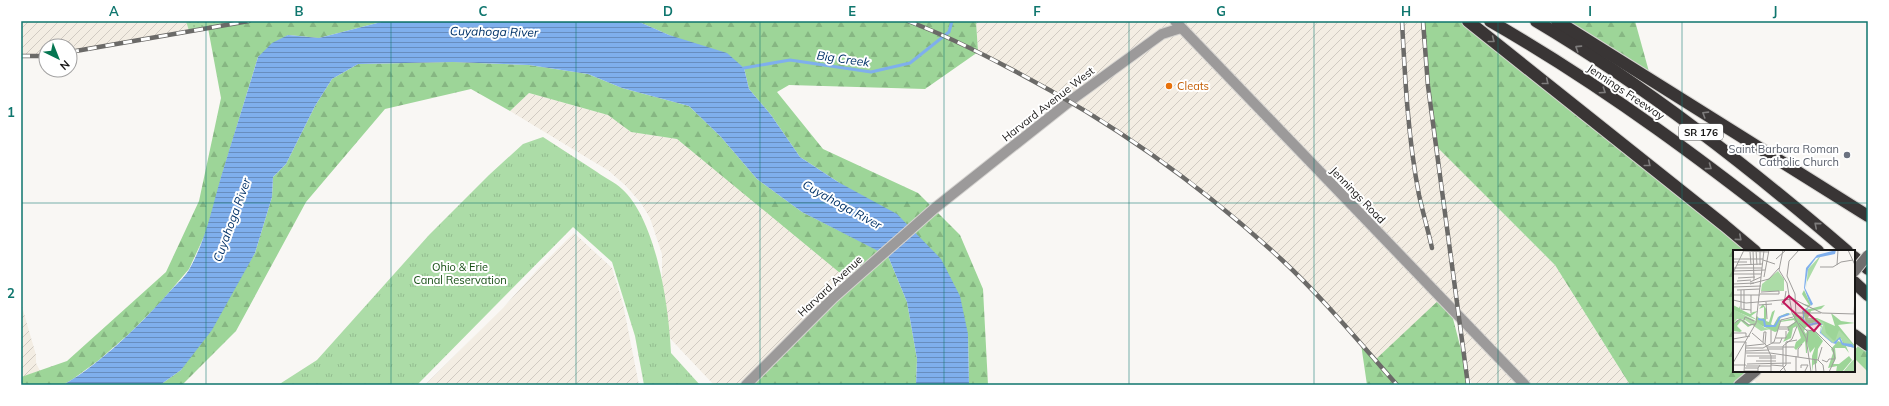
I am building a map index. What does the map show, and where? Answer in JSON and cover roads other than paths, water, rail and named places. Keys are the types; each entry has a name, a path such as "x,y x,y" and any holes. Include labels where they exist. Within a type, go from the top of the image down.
{"highway":[{"path":"1468,21 1754,250"},
{"name":"Jennings Freeway","path":"1490,21 1523,40 1601,90 1684,148 1817,250"},
{"path":"1557,21 1868,216"},
{"name":"Jennings Freeway","path":"1541,24 1620,75 1719,145 1846,250"},
{"path":"1855,258 1868,269"},
{"path":"1855,283 1868,295"},
{"path":"1855,336 1868,345"}],"main road":[{"path":"1855,271 1868,255"},
{"path":"1739,385 1755,372"}],"street":[{"name":"Harvard Avenue West","path":"934,208 1070,101 1149,43 1178,24"},
{"name":"Jennings Road","path":"1178,24 1525,385"},
{"name":"Harvard Avenue","path":"746,385 833,298 862,274 934,208"}],"water":[{"name":"Cuyahoga River","path":"385,21 637,21 669,35 727,53 744,68 749,89 771,115 800,157 838,182 897,214 941,259 960,296 968,334 969,385 916,385 917,359 907,302 888,256 802,212 757,179 721,137 689,106 622,88 588,74 529,65 453,62 358,64 332,79 315,106 286,164 273,177 272,197 255,253 212,330 181,370 160,385 63,385 92,366 121,342 188,271 196,257 204,235 258,57 272,43 288,35 319,38"}],"waterway":[{"name":"Big Creek","path":"741,70 744,68 790,60 871,72 910,63 949,32 952,21"}],"railway":[{"path":"78,51 249,21"},
{"path":"908,21 971,48 1044,87 1116,130 1185,178 1250,231 1282,260 1341,321 1397,385"},
{"path":"1402,21 1412,152 1419,195 1432,248"},
{"path":"1423,21 1428,86 1468,385"},
{"path":"21,56 38,56"}],"place":[{"name":"Cleats","path":"1169,86"},
{"name":"Saint Barbara Roman Catholic Church","path":"1847,155"}],"park label":[{"name":"Ohio & Erie Canal Reservation","path":"460,273"}]}
